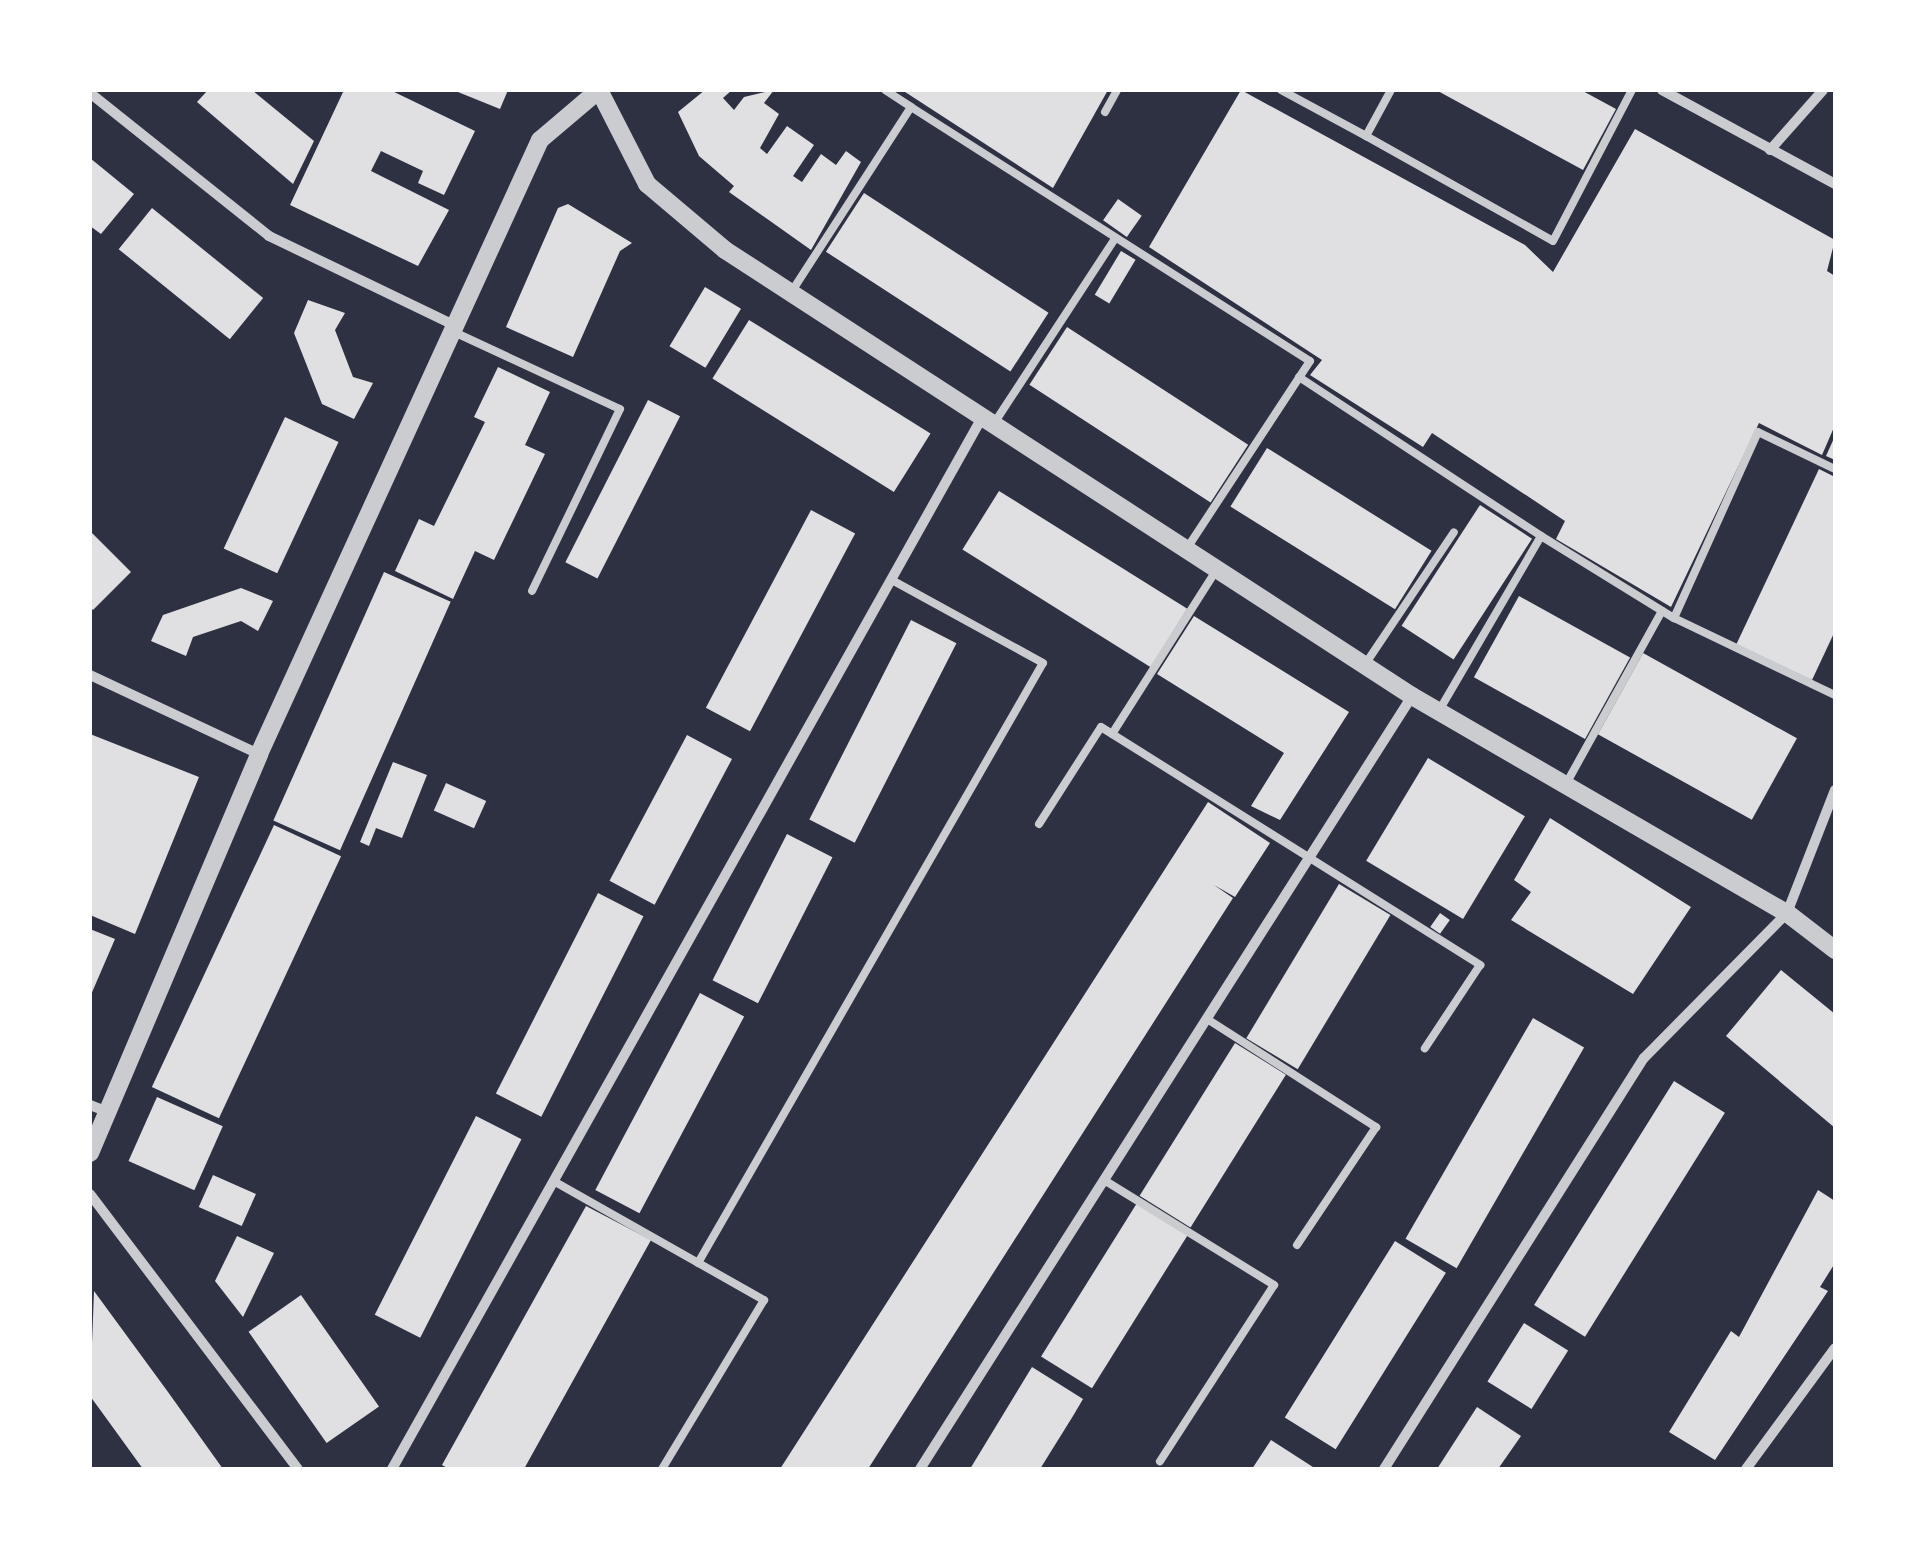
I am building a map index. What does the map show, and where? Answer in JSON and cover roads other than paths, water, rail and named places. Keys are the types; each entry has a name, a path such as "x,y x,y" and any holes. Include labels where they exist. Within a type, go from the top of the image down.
{"street":[{"path":"90,1153 259,754 540,140 598,90 646,184 790,294 986,425 1364,666 1564,788 1787,912 1835,950"},
{"path":"1662,90 1835,184"},
{"path":"1770,150 1823,90"},
{"path":"90,93 269,236 455,329"},
{"path":"392,1469 557,1183 892,580 986,425"},
{"path":"90,675 259,754"},
{"path":"920,1469 1412,696"},
{"path":"1384,1469 1644,1058 1787,912 1835,790"},
{"path":"90,1105 108,1112"},
{"path":"90,1194 298,1469"},
{"path":"1746,1469 1835,1348"}],"lane":[{"path":"884,90 1114,240 1310,361 1184,552"},
{"path":"1105,112 1117,90"},
{"path":"1280,90 1553,241 1632,90"},
{"path":"1366,136 1391,90"},
{"path":"790,294 911,107"},
{"path":"986,425 1114,240"},
{"path":"455,329 620,409 532,591"},
{"path":"1300,377 1662,611 1835,695"},
{"path":"1674,618 1758,432 1835,469"},
{"path":"1364,666 1454,532"},
{"path":"1438,712 1541,536"},
{"path":"1112,734 1216,571"},
{"path":"698,1263 1043,663 892,580"},
{"path":"1564,788 1662,611"},
{"path":"1039,824 1101,727 1480,964 1426,1048"},
{"path":"1206,1020 1376,1127 1297,1245"},
{"path":"1104,1180 1274,1285 1160,1461"},
{"path":"557,1183 764,1300 662,1469"}]}
